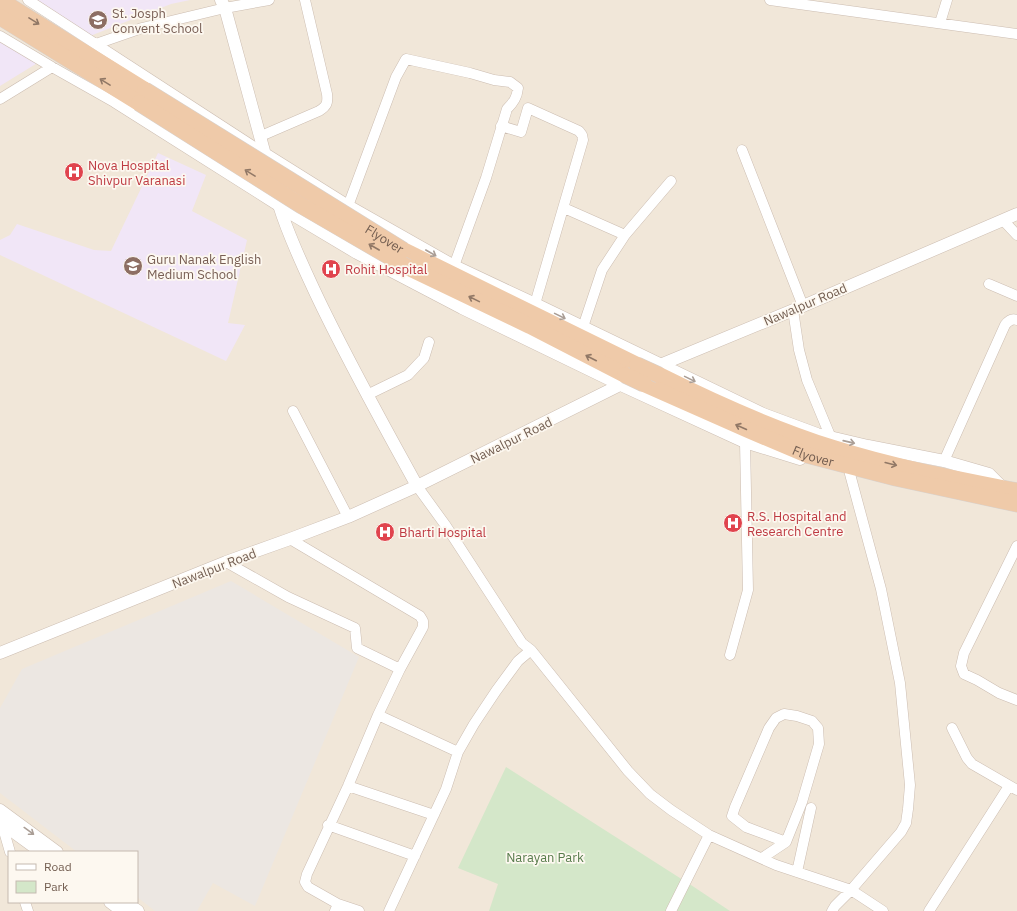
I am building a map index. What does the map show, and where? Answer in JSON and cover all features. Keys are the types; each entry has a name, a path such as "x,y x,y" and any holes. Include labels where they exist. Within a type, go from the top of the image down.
{"highway":[{"path":"0,0 142,96"},
{"path":"0,17 142,96"},
{"name":"Flyover","path":"142,96 403,250 644,384 807,455 896,478 1004,492"},
{"name":"Flyover","path":"142,96 302,206 407,267 628,375 660,370 690,391 788,432 834,448 1004,492"},
{"path":"1004,492 1017,504"}],"street":[{"path":"0,36 114,102 280,207 357,253 462,308 628,375 745,442 850,474 975,502 1004,492 989,474 944,461 817,434 763,414 660,370 583,327 454,266 348,206 265,154 28,0"},
{"path":"96,44 142,28 223,4 269,0"},
{"path":"261,136 319,111 326,107 328,101 305,0"},
{"path":"772,0 1017,34"},
{"path":"940,23 946,0"},
{"path":"223,4 280,207 300,259 367,395 417,486 446,526 522,643 531,650 628,771 650,794 709,835 797,872 851,890 883,911"},
{"path":"348,206 396,77 406,59 470,73 494,80 510,82 518,88 518,93 515,101 507,109 486,178 454,266"},
{"path":"0,99 52,67"},
{"path":"501,126 521,132 528,108 578,131 582,135 583,140 535,304"},
{"path":"742,150 798,308 799,350 807,380 831,438"},
{"path":"583,327 602,270 625,235 671,182"},
{"path":"564,208 625,235"},
{"name":"Nawalpur Road","path":"0,654 226,562 348,517 417,486 628,375 660,370 798,308 1017,214"},
{"path":"1003,220 1017,235"},
{"path":"989,284 1017,296"},
{"path":"944,461 1006,325 1009,321 1017,320"},
{"path":"367,395 408,375 424,358 429,342"},
{"path":"293,411 348,517"},
{"path":"730,655 748,590 745,442"},
{"path":"832,911 901,832 906,823 910,785 900,684 881,589 850,474"},
{"path":"290,539 420,616 423,621 423,627 400,669 378,715 348,786 328,826 307,874 305,882 308,887 336,907 359,911"},
{"path":"1017,546 964,653 962,666 964,674 999,693 1017,700"},
{"path":"226,562 288,597 355,628 357,648 400,669"},
{"path":"389,911 446,789 458,752 474,724 500,685 518,660 531,650"},
{"path":"762,858 786,842 802,802 819,744 818,728 812,721 797,716 784,714 776,718 769,728 732,816 746,827 786,842"},
{"path":"378,715 458,752"},
{"path":"929,911 1013,788 972,764 967,758 952,728"},
{"path":"348,786 434,815"},
{"path":"797,872 811,808"},
{"path":"0,810 56,851"},
{"path":"1,821 10,851"},
{"path":"1,821 40,851"},
{"path":"328,826 415,856"},
{"path":"671,911 709,835"},
{"path":"111,903 122,911"},
{"path":"127,903 138,911"}],"shaded area":[{"path":"0,0 1017,0 1017,911 0,911"},
{"name":"St. Josph Convent School","path":"34,0 190,0 171,4 90,36"},
{"path":"0,39 39,62 0,86"},
{"name":"Guru Nanak English Medium School","path":"158,153 206,175 192,211 247,240 228,323 245,325 226,361 0,255 0,240 10,235 17,224 94,250 111,251"},
{"path":"231,581 359,657 255,906 213,883 197,911 155,911 138,898 138,851 76,851 0,793 0,708 22,669"}],"green space":[{"name":"Narayan Park","path":"506,767 730,911 489,911 498,884 458,868"}],"place":[{"name":"St. Josph Convent School","path":"98,20"},
{"name":"Nova Hospital Shivpur Varanasi","path":"74,172"},
{"name":"Guru Nanak English Medium School","path":"133,266"},
{"name":"Rohit Hospital","path":"331,269"},
{"name":"R.S. Hospital and Research Centre","path":"733,523"},
{"name":"Bharti Hospital","path":"385,532"}]}
